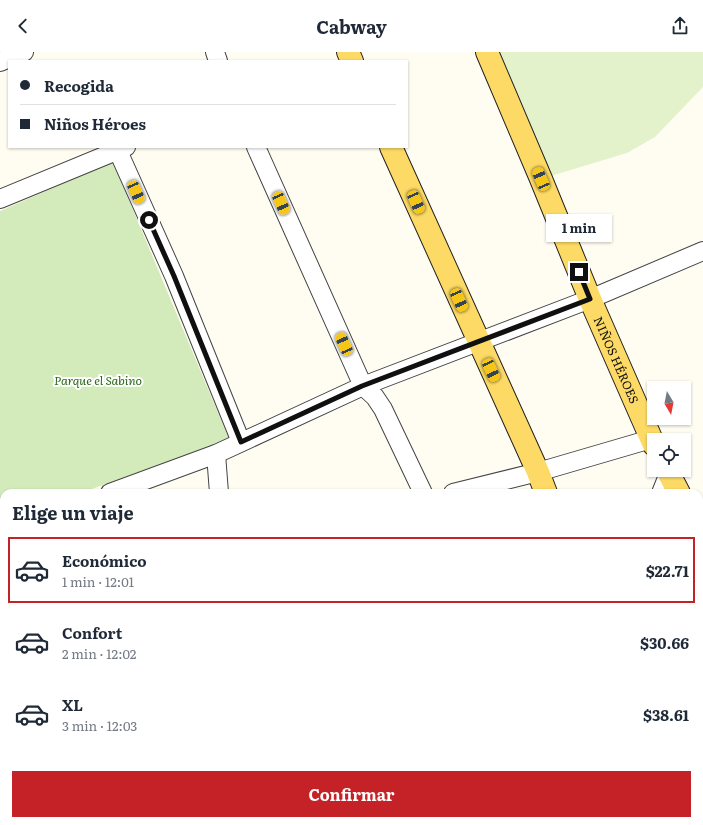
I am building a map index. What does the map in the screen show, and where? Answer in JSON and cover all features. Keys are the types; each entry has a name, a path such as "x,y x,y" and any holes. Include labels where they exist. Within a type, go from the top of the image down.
{"main road":[{"name":"NIÑOS HÉROES","path":"487,52 590,299 648,433"},
{"path":"391,148 544,489"},
{"path":"666,479 675,489"}],"street":[{"path":"0,62 24,52"},
{"path":"256,148 362,386 375,397 383,409 421,489"},
{"path":"0,199 122,149 241,442"},
{"path":"121,489 216,454 362,386 590,299 703,251"},
{"path":"469,489 647,443"},
{"path":"216,454 219,489"}],"green space":[{"path":"487,52 703,52 703,87 655,137 627,153 541,179"},
{"name":"Parque el Sabino","path":"113,162 229,439 92,489 0,489 0,211"}],"route":[{"path":"149,220 174,276 241,442 362,386 590,299 579,272"}]}
